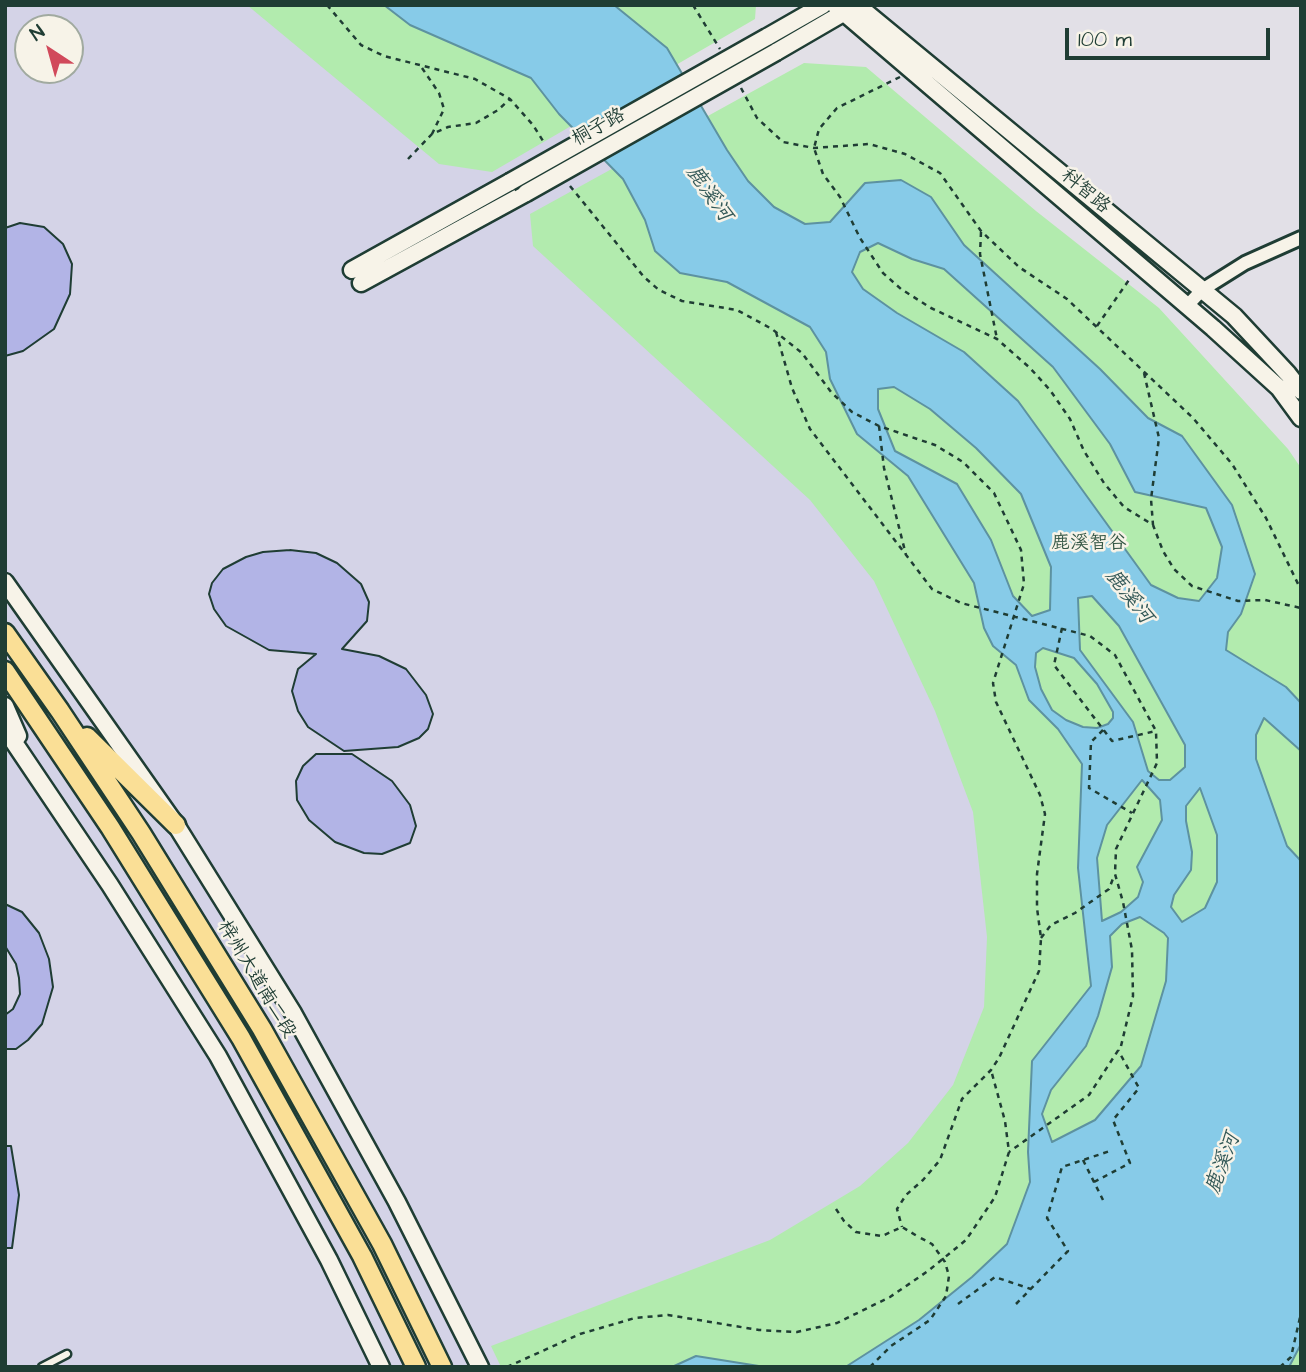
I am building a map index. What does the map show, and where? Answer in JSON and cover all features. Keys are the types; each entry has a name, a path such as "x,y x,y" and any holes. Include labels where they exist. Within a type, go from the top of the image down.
{"main road":[{"name":"桐子路","path":"823,5 510,182 356,276 526,193 776,52 848,7"},
{"name":"科智路","path":"848,7 912,72 1187,306 1279,388 1301,418"},
{"name":"科智路","path":"848,7 1234,316 1301,391"},
{"path":"5,582 176,825 293,1013 397,1202 480,1367"},
{"name":"梓州大道南二段","path":"5,633 141,833 262,1029 382,1244 442,1367"},
{"path":"5,671 110,827 241,1038 362,1256 416,1367"},
{"path":"5,706 29,762"},
{"path":"60,711 176,825"},
{"path":"5,729 218,1056 329,1260 381,1367"}],"street":[{"path":"1187,306 1202,290 1245,263 1301,238"}],"lane":[{"path":"42,1367 67,1354"}],"path":[{"path":"327,5 360,45 384,56 421,67 475,79 510,99 533,125 547,149"},
{"path":"693,5 724,55"},
{"path":"408,159 432,134 444,109 439,93 421,67"},
{"path":"912,72 837,108 819,129 814,148 822,174 840,197 860,238 883,273 901,289 931,308 997,340 1030,368 1050,390 1070,419 1084,451 1124,507 1153,525"},
{"path":"736,78 757,118 783,142 814,148 869,144 905,154 940,173 981,232 1019,267 1068,299 1193,418 1232,464 1266,518 1301,590"},
{"path":"432,134 448,127 476,123 510,99"},
{"path":"569,184 644,277 659,289 681,301 737,310 776,331 802,353 831,392 852,412 879,426 935,446 963,462 993,493 1021,550 1024,584 1021,599 993,682 996,702 1040,795 1045,814 1037,874 1037,908 1041,938 1039,971 999,1058 991,1070 962,1099 940,1160 906,1195 897,1209 902,1227 932,1244 945,1262 949,1276 946,1296 930,1320 891,1346 870,1367"},
{"path":"981,232 981,254 997,340"},
{"path":"1097,326 1139,265"},
{"path":"776,331 792,388 810,429 932,590 961,603 1090,636 1115,656 1156,731 1157,763 1116,849 1115,874 1109,889 1051,925 1041,938"},
{"path":"1144,370 1159,438 1151,499 1153,525 1163,551 1174,569 1192,586 1238,601 1265,600 1301,608"},
{"path":"879,426 884,468 907,558"},
{"path":"1062,628 1054,665 1112,741 1156,731"},
{"path":"1103,730 1091,742 1089,788 1132,813"},
{"path":"1009,1152 1089,1095 1118,1050 1133,996 1132,950 1124,902 1115,874"},
{"path":"1094,1182 1129,1163 1113,1120 1139,1088 1118,1050"},
{"path":"507,1367 580,1334 635,1318 668,1315 759,1330 797,1332 837,1323 890,1297 928,1271 965,1240 995,1197 1009,1152 1005,1121 991,1070"},
{"path":"1016,1304 1068,1251 1047,1219 1062,1167 1110,1151"},
{"path":"1083,1160 1103,1200"},
{"path":"836,1209 856,1233 882,1236 902,1227"},
{"path":"958,1304 995,1277 1031,1289"},
{"path":"1280,1367 1291,1357 1301,1313"},
{"path":"1295,1339 1301,1341"}],"shaded area":[{"path":"5,5 384,5 559,114 727,282 1091,986 672,1367 5,1367"}],"green space":[{"path":"247,5 756,5 755,19 492,172 439,164"},
{"name":"鹿溪智谷","path":"804,63 866,67 1036,211 1159,308 1288,449 1301,468 1301,1367 501,1367 491,1346 770,1240 860,1186 908,1143 953,1085 984,1007 987,937 973,812 935,711 874,581 810,500 533,246 530,214"}],"water":[{"name":"鹿溪河","path":"384,5 614,5 667,48 727,150 748,181 774,207 805,224 830,222 865,183 901,180 931,197 964,245 1100,369 1148,418 1182,436 1232,505 1255,574 1241,614 1228,632 1226,650 1286,687 1301,703 1301,751 1264,718 1256,735 1256,759 1287,846 1301,861 1301,1344 1289,1367 788,1367 847,1366 919,1320 1007,1244 1030,1182 1028,1152 1032,1061 1091,986 1078,868 1082,764 1058,729 1029,700 1016,665 993,646 984,628 974,583 908,476 857,434 830,379 826,352 810,327 727,282 680,273 655,251 645,220 623,179 559,114 531,78 410,25","holes":["878,243 912,259 944,269 1053,367 1110,444 1135,492 1206,508 1222,547 1217,578 1199,601 1178,598 1151,585 1018,401 964,352 897,313 863,289 852,272 860,252","894,387 930,409 976,448 1021,494 1051,567 1050,610 1032,616 1013,596 991,540 957,484 895,451 878,409 878,389","1092,596 1119,626 1185,745 1185,767 1170,780 1159,780 1148,771 1133,722 1080,650 1078,598","1043,648 1074,658 1097,684 1113,712 1113,718 1108,724 1097,728 1083,727 1066,720 1052,710 1041,689 1035,667 1036,653","1142,780 1160,800 1162,820 1137,867 1143,882 1138,897 1121,912 1102,921 1097,858 1107,825","1200,788 1217,835 1217,882 1205,908 1182,922 1171,907 1174,895 1191,870 1192,852 1186,806","1140,917 1164,933 1168,938 1166,981 1141,1066 1095,1120 1052,1142 1042,1114 1051,1090 1086,1046 1098,1016 1112,967 1110,936 1122,924"]},
{"path":"696,1356 765,1367 672,1367"}],"building":[{"path":"20,223 44,227 63,244 72,264 70,294 54,329 23,351 5,356 5,228"},
{"path":"290,550 316,553 337,563 361,584 369,602 367,621 342,649 379,656 406,669 426,695 433,714 428,729 419,738 398,747 344,751 308,727 298,711 292,691 298,669 316,654 269,650 226,626 214,609 209,594 212,583 223,569 263,552"},
{"path":"316,754 352,754 392,781 410,805 416,826 410,843 382,854 364,853 335,842 309,820 297,800 296,781 303,766"},
{"path":"5,904 22,912 39,933 49,959 53,987 42,1024 16,1049 5,1049 5,1015 13,1009 20,994 16,964 5,946"},
{"path":"5,1146 11,1146 19,1195 12,1248 5,1248"}]}
